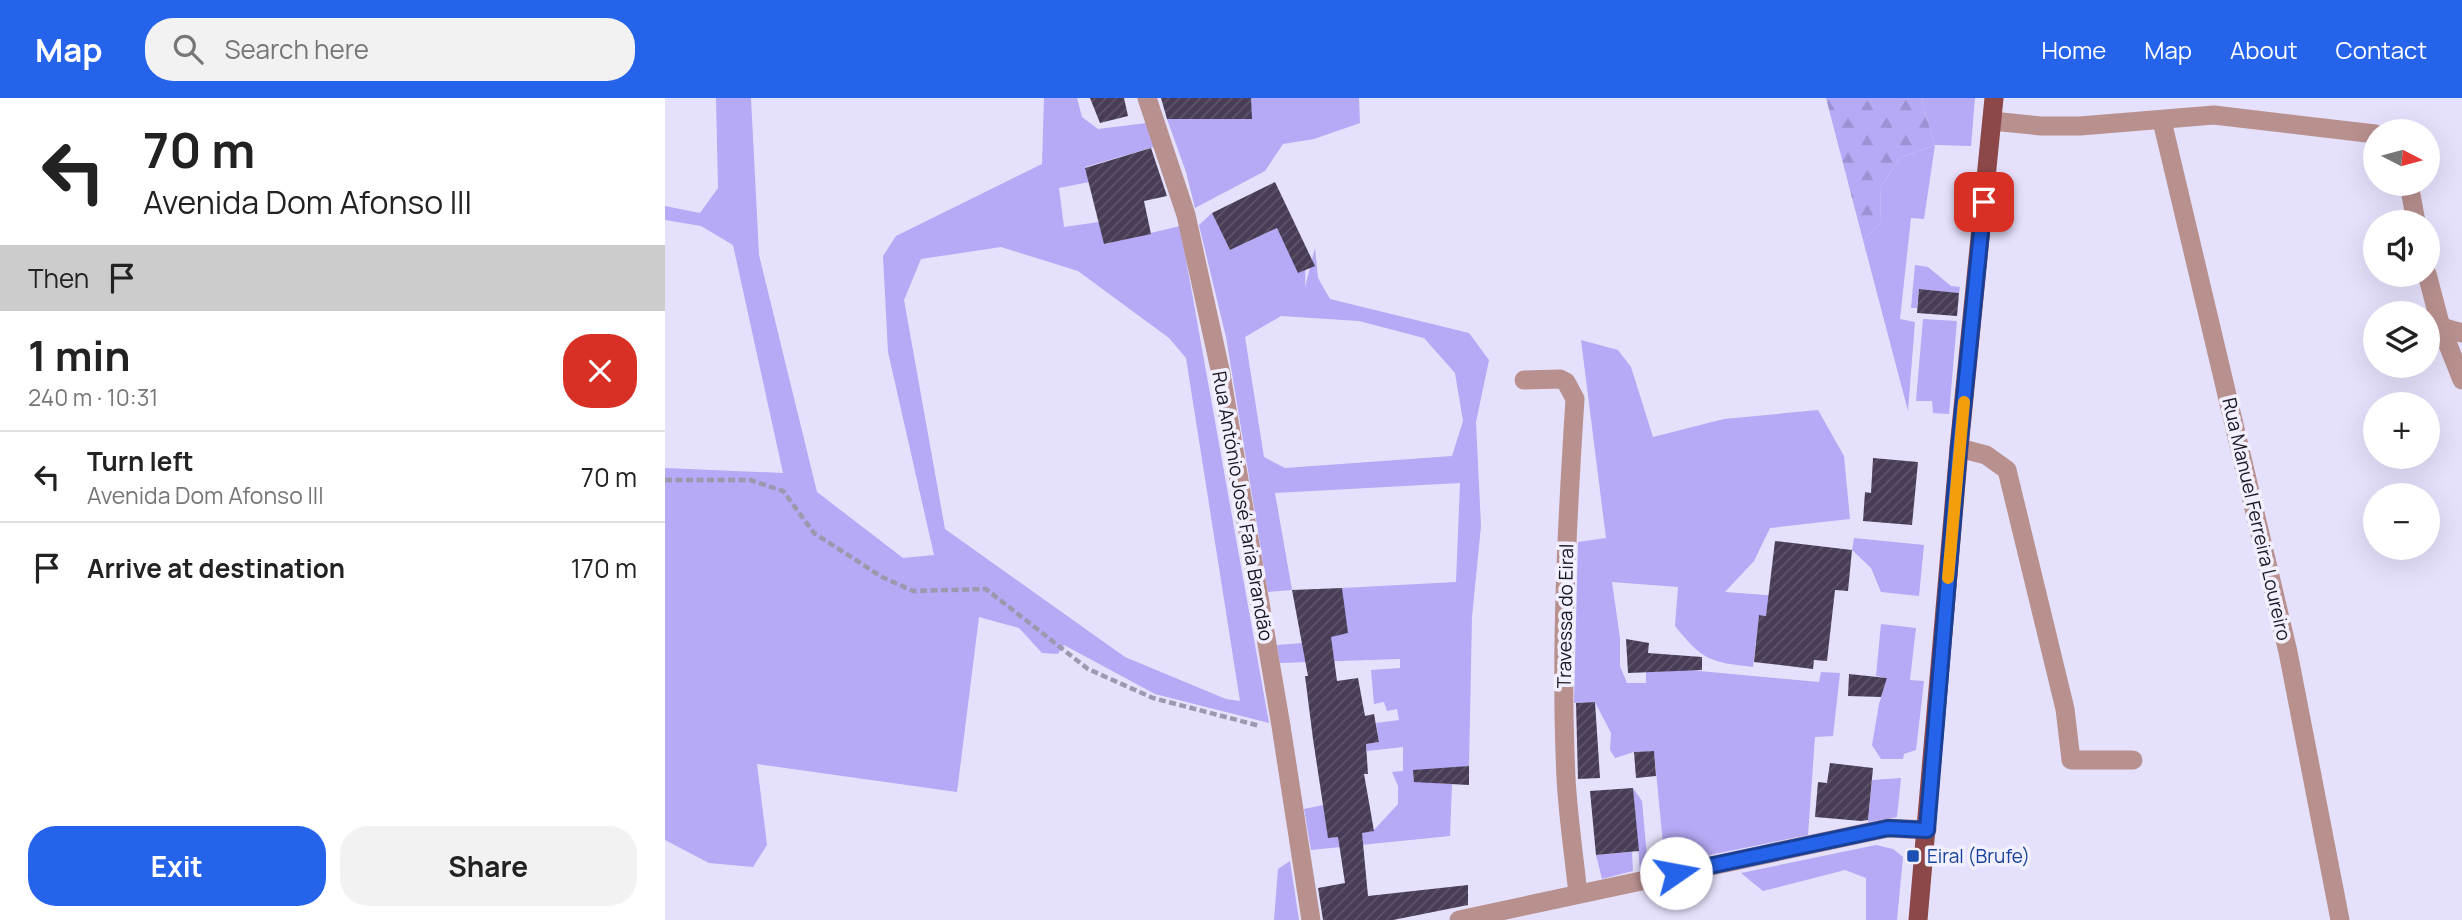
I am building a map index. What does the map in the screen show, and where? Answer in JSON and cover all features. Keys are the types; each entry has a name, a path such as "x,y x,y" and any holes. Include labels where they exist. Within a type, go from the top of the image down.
{"main road":[{"path":"1918,920 1959,448 1994,98"}],"street":[{"name":"Rua António José Faria Brandão","path":"1147,98 1175,177 1221,374 1311,920"},
{"path":"1992,121 2041,126 2214,116 2363,133"},
{"name":"Rua Manuel Ferreira Loureiro","path":"2162,121 2288,652 2340,920"},
{"path":"2430,287 2441,327 2462,380"},
{"path":"2441,327 2462,333"},
{"name":"Travessa do Eiral","path":"1524,380 1560,379 1566,382 1574,399 1566,540 1564,704 1566,779 1578,894"},
{"path":"1959,448 1986,455 2007,470 2065,709 2071,760 2133,760"},
{"path":"1459,920 1888,828 1927,830"}],"path":[{"path":"665,480 750,480 782,491 814,533 882,577 913,591 986,589 1088,669 1153,698 1269,728 1281,726"}],"green space":[{"path":"716,98 751,98 759,255 817,492 903,558 934,555 888,352 883,256 896,236 1042,164 1044,98 1077,98 1082,117 1098,129 1147,123 1154,147 1085,167 1089,182 1059,188 1064,227 1099,222 1105,244 1180,226 1269,723 1155,694 1064,645 1058,654 1042,653 1019,628 979,617 957,792 757,764 767,845 753,867 709,863 665,840 665,468 783,473 733,245 701,226 665,220 665,206 700,213 718,188","holes":["1001,247 1078,271 1169,338 1186,358 1240,701 1226,699 1125,657 945,529 904,300 921,259"]},
{"path":"1251,98 1359,98 1360,123 1314,139 1283,144 1265,171 1195,208 1186,172 1167,119 1251,119"},
{"path":"1826,98 1921,98 1935,145 1900,158 1880,188 1881,222 1863,240"},
{"path":"1921,98 1975,98 1971,146 1935,145"},
{"path":"1935,145 1924,219 1911,218 1900,319 1915,322 1908,411 1863,240 1881,222 1880,188 1900,158"},
{"path":"1212,213 1230,250 1277,228 1290,255 1306,248 1305,287 1315,248 1318,278 1330,299 1469,333 1489,360 1476,422 1481,526 1472,617 1469,766 1440,769 1441,784 1452,784 1450,836 1311,850 1304,809 1323,805 1329,838 1373,831 1398,804 1398,786 1392,772 1403,771 1403,747 1367,751 1366,744 1379,742 1376,723 1399,720 1397,709 1387,711 1384,702 1374,704 1371,670 1400,668 1400,659 1280,663 1277,645 1302,643 1347,633 1342,588 1456,582 1460,483 1275,493 1292,590 1268,592 1226,337 1199,225","holes":["1281,316 1359,321 1424,338 1455,373 1463,421 1452,456 1285,468 1264,457 1245,337"]},
{"path":"1915,265 1928,267 1951,286 1960,287 1959,293 1919,289 1917,308 1911,308"},
{"path":"1923,319 1957,321 1949,414 1933,413 1932,401 1916,401"},
{"path":"1581,340 1618,350 1631,367 1653,437 1724,419 1818,410 1844,456 1850,519 1770,528 1754,561 1725,592 1779,596 1777,617 1759,615 1753,667 1708,658 1685,638 1675,626 1678,587 1612,582 1620,638 1620,666 1627,683 1646,683 1646,672 1689,670 1819,682 1821,672 1840,673 1833,736 1815,737 1808,835 1665,864 1654,751 1634,752 1615,758 1610,750 1611,733 1595,702 1574,703 1578,542 1606,538"},
{"path":"1854,538 1924,545 1919,596 1881,592 1871,568 1852,550"},
{"path":"1881,624 1916,628 1910,680 1924,681 1916,750 1904,754 1903,759 1881,759 1872,745 1879,704 1887,678 1876,676"},
{"path":"1901,778 1897,817 1868,822 1872,780"},
{"path":"1633,788 1642,801 1648,868 1640,870"},
{"path":"1876,845 1893,849 1903,857 1897,920 1866,920 1866,878 1845,870 1763,891 1741,873"},
{"path":"1632,852 1633,871 1602,879 1596,855"},
{"path":"1290,861 1299,920 1274,920 1278,869"}],"building":[{"path":"1090,98 1124,98 1128,116 1100,123"},
{"path":"1161,98 1251,98 1252,119 1167,119"},
{"path":"1151,148 1167,196 1144,201 1151,234 1104,244 1085,168"},
{"path":"1275,182 1315,266 1298,273 1277,228 1230,250 1212,213"},
{"path":"1919,289 1959,293 1957,316 1917,313"},
{"path":"1873,458 1918,462 1912,525 1863,521 1865,492 1871,493"},
{"path":"1775,541 1852,550 1848,591 1835,590 1827,661 1814,660 1813,669 1754,662 1759,615 1766,616"},
{"path":"1342,588 1348,633 1331,637 1337,681 1358,678 1365,716 1374,714 1379,742 1366,744 1368,774 1364,774 1374,831 1362,833 1368,896 1468,885 1468,905 1393,920 1323,920 1318,888 1345,883 1338,837 1328,838 1305,676 1308,676 1292,590"},
{"path":"1626,639 1649,643 1648,653 1702,657 1702,670 1628,673"},
{"path":"1849,674 1887,678 1881,697 1848,696"},
{"path":"1595,702 1600,778 1578,779 1576,703"},
{"path":"1654,751 1656,776 1636,778 1634,752"},
{"path":"1830,763 1873,768 1868,820 1815,817 1818,782 1827,783"},
{"path":"1469,766 1469,785 1414,782 1413,770"},
{"path":"1633,788 1639,851 1596,855 1590,791"}],"slow traffic":[{"path":"1948,578 1964,402"}],"place":[{"name":"Eiral (Brufe)","path":"1913,856"}],"route":[{"path":"1676,873 1888,828 1927,830 1959,448 1984,202"}]}
